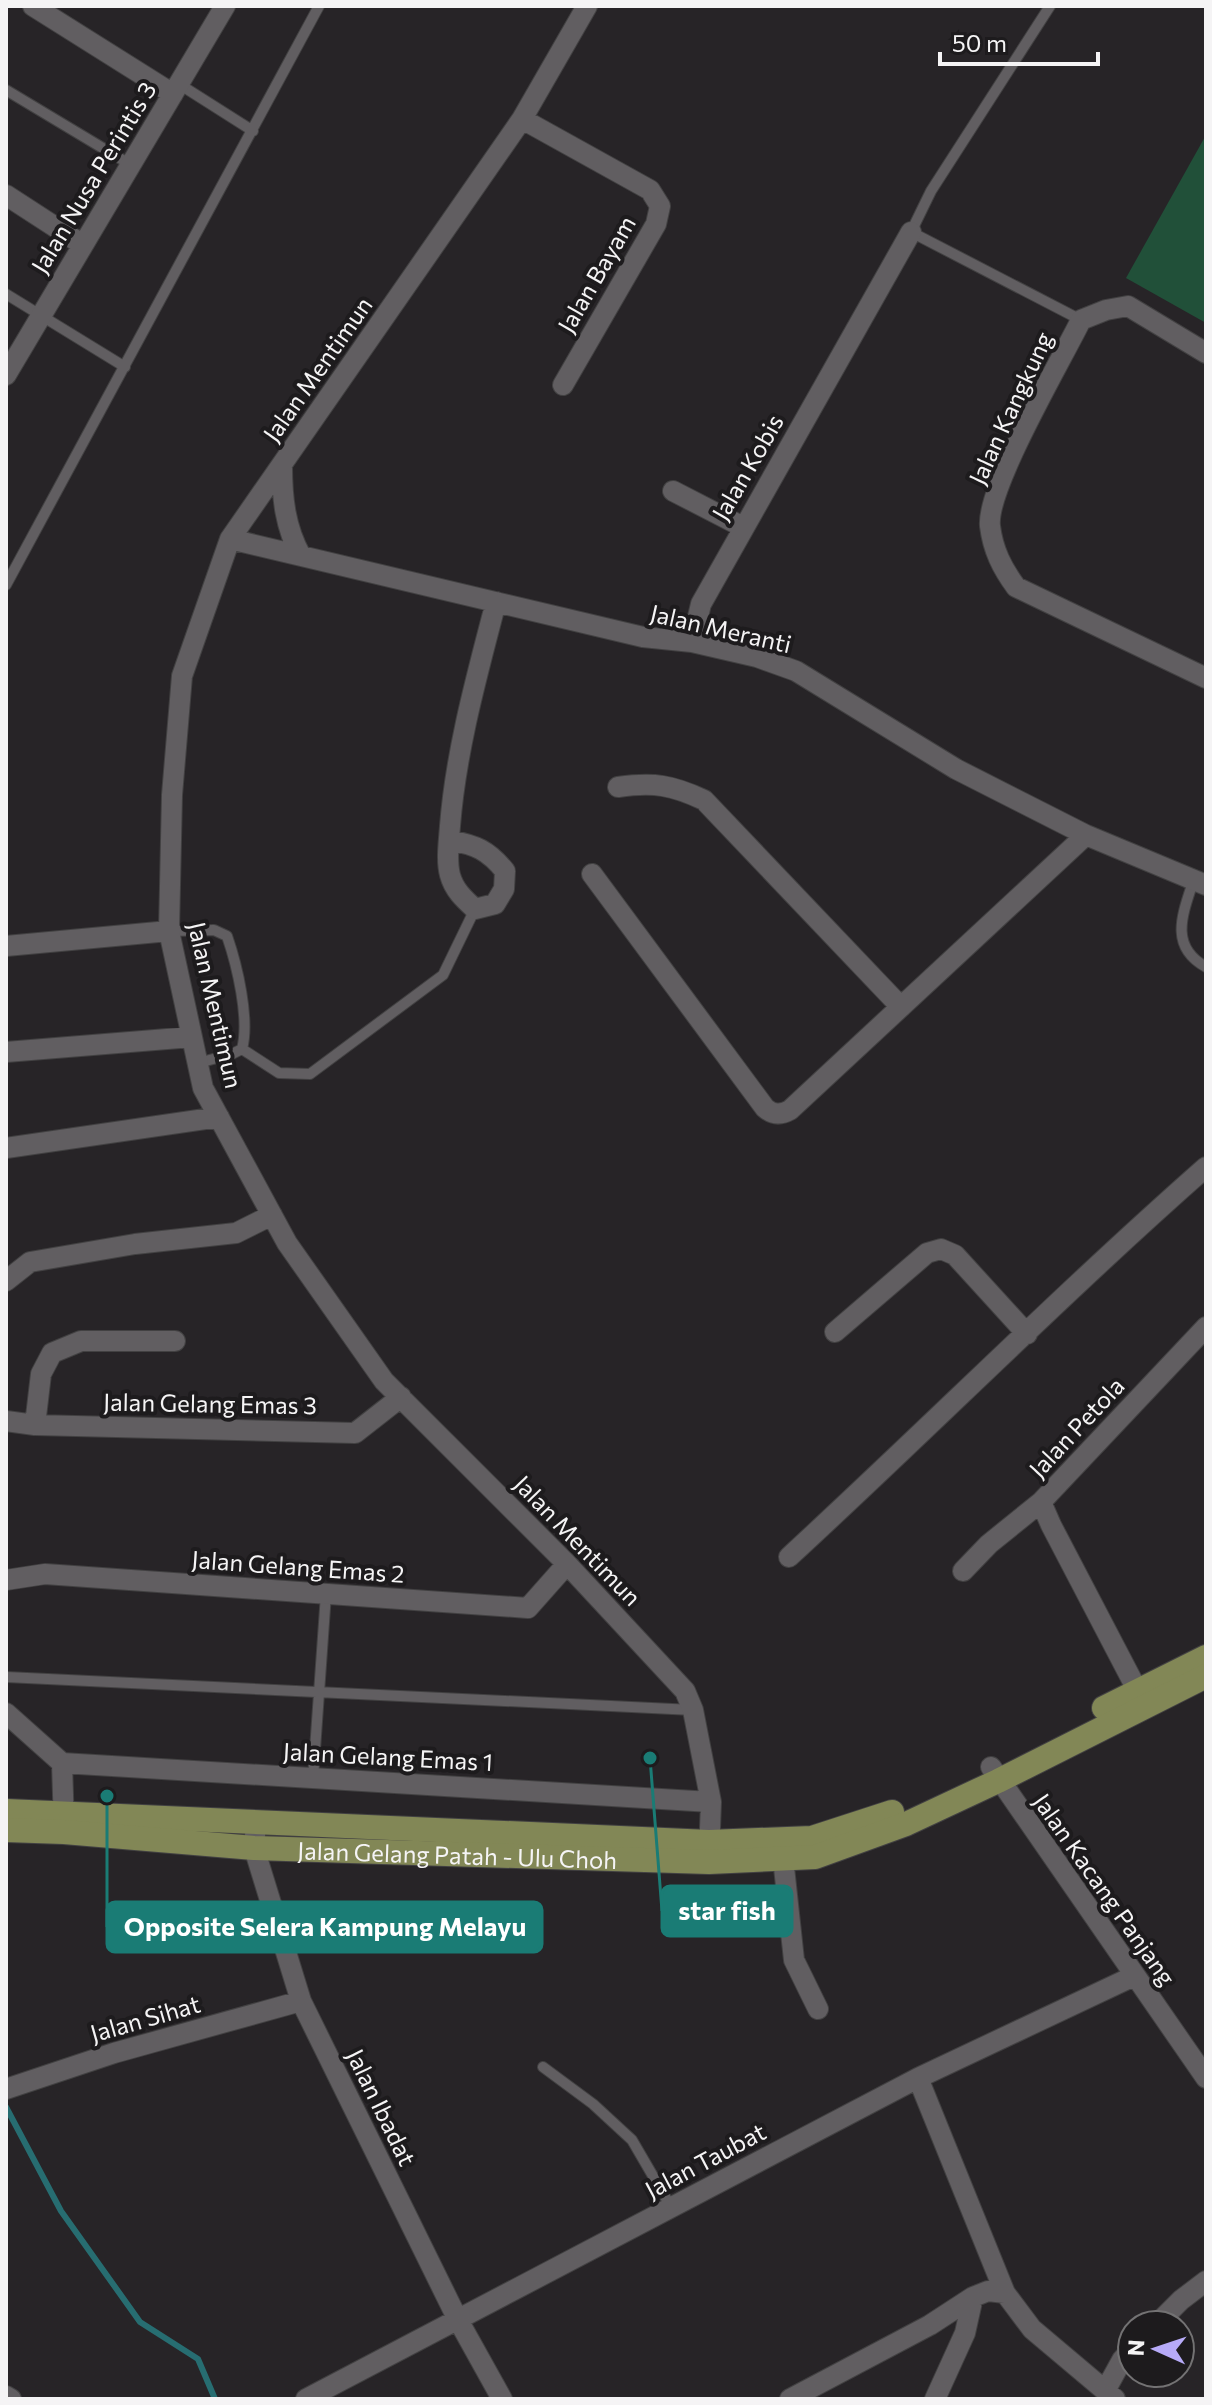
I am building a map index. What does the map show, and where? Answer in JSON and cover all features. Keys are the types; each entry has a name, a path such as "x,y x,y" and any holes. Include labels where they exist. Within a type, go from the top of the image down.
{"main road":[{"name":"Jalan Gelang Patah - Ulu Choh","path":"6,1830 65,1823 256,1823 783,1858 815,1857 906,1824 1142,1697 1206,1657"},
{"name":"Jalan Gelang Patah - Ulu Choh","path":"1142,1697 1206,1676"},
{"name":"Jalan Gelang Patah - Ulu Choh","path":"6,1811 65,1823 254,1848 709,1852 812,1838 902,1809 994,1774"}],"street":[{"path":"33,6 176,89"},
{"name":"Jalan Nusa Perintis 3","path":"6,375 224,6"},
{"name":"Jalan Mentimun","path":"581,8 522,119 230,539 182,676 172,795 169,931 203,1088 287,1243 384,1381 567,1564 685,1691 693,1710 711,1802 709,1852"},
{"name":"Jalan Bayam","path":"522,119 650,190 660,206 656,224 563,385"},
{"path":"6,195 83,245"},
{"name":"Jalan Kobis","path":"692,642 701,604 911,232"},
{"name":"Jalan Kangkung","path":"1206,353 1128,306 1106,310 1081,320 997,486 990,524 999,564 1016,587 1206,678"},
{"path":"282,465 282,492 289,534 301,556"},
{"path":"673,491 743,527"},
{"name":"Jalan Meranti","path":"230,539 643,637 692,642 757,657 796,671 956,769 1086,835 1200,882"},
{"path":"449,840 471,844 493,856 505,871 504,889 495,904 475,909 458,894 449,874 449,840 453,794 470,706 496,602"},
{"path":"618,787 648,783 677,788 704,800 901,1007"},
{"path":"592,874 770,1112 783,1113 790,1110 1086,835"},
{"path":"6,946 169,931"},
{"path":"6,1052 192,1037"},
{"path":"6,1148 219,1117"},
{"path":"789,1557 1142,1223 1206,1167"},
{"path":"6,1281 30,1262 135,1244 236,1233 272,1215"},
{"path":"835,1332 927,1253 947,1249 1027,1334"},
{"name":"Jalan Petola","path":"1142,1697 1041,1502 1206,1327"},
{"path":"35,1425 41,1374 52,1353 81,1341 175,1341"},
{"name":"Jalan Gelang Emas 3","path":"6,1421 35,1425 355,1433 401,1397"},
{"path":"963,1571 989,1544 1041,1502"},
{"name":"Jalan Gelang Emas 2","path":"6,1580 45,1574 528,1608 567,1564"},
{"path":"6,1713 62,1763 65,1823"},
{"name":"Jalan Gelang Emas 1","path":"62,1763 711,1802"},
{"name":"Jalan Kacang Panjang","path":"994,1774 1206,2078"},
{"name":"Jalan Ibadat","path":"256,1823 254,1848 301,2001 457,2318 502,2399"},
{"path":"783,1858 794,1960 818,2009"},
{"name":"Jalan Taubat","path":"306,2399 918,2078 1134,1976"},
{"name":"Jalan Sihat","path":"11,2087 114,2053 301,2001"},
{"path":"918,2078 1005,2293 1032,2329 1110,2395"},
{"path":"1172,2309 1206,2281"},
{"path":"790,2399 930,2325 973,2297 988,2291 1005,2293"},
{"path":"935,2399 965,2333 973,2297"}],"lane":[{"path":"6,585 319,6"},
{"path":"1050,6 931,191 911,232 1081,320"},
{"path":"176,89 253,131"},
{"path":"6,90 131,165"},
{"path":"6,294 125,367"},
{"path":"1200,882 1183,911 1181,936 1185,950 1206,967"},
{"path":"242,1049 279,1073 310,1074 443,975 475,909"},
{"path":"169,931 214,930 227,936 233,955 246,1034 242,1049 198,1063"},
{"path":"313,1778 326,1594"},
{"path":"6,1677 693,1710"},
{"path":"543,2067 593,2104 632,2140 671,2207"}],"green space":[{"path":"1206,135 1206,323 1126,278"}],"waterway":[{"path":"6,2107 61,2211 140,2322 198,2359 215,2399"}],"place":[{"name":"star fish","path":"650,1758"},
{"name":"Opposite Selera Kampung Melayu","path":"107,1796"}]}
